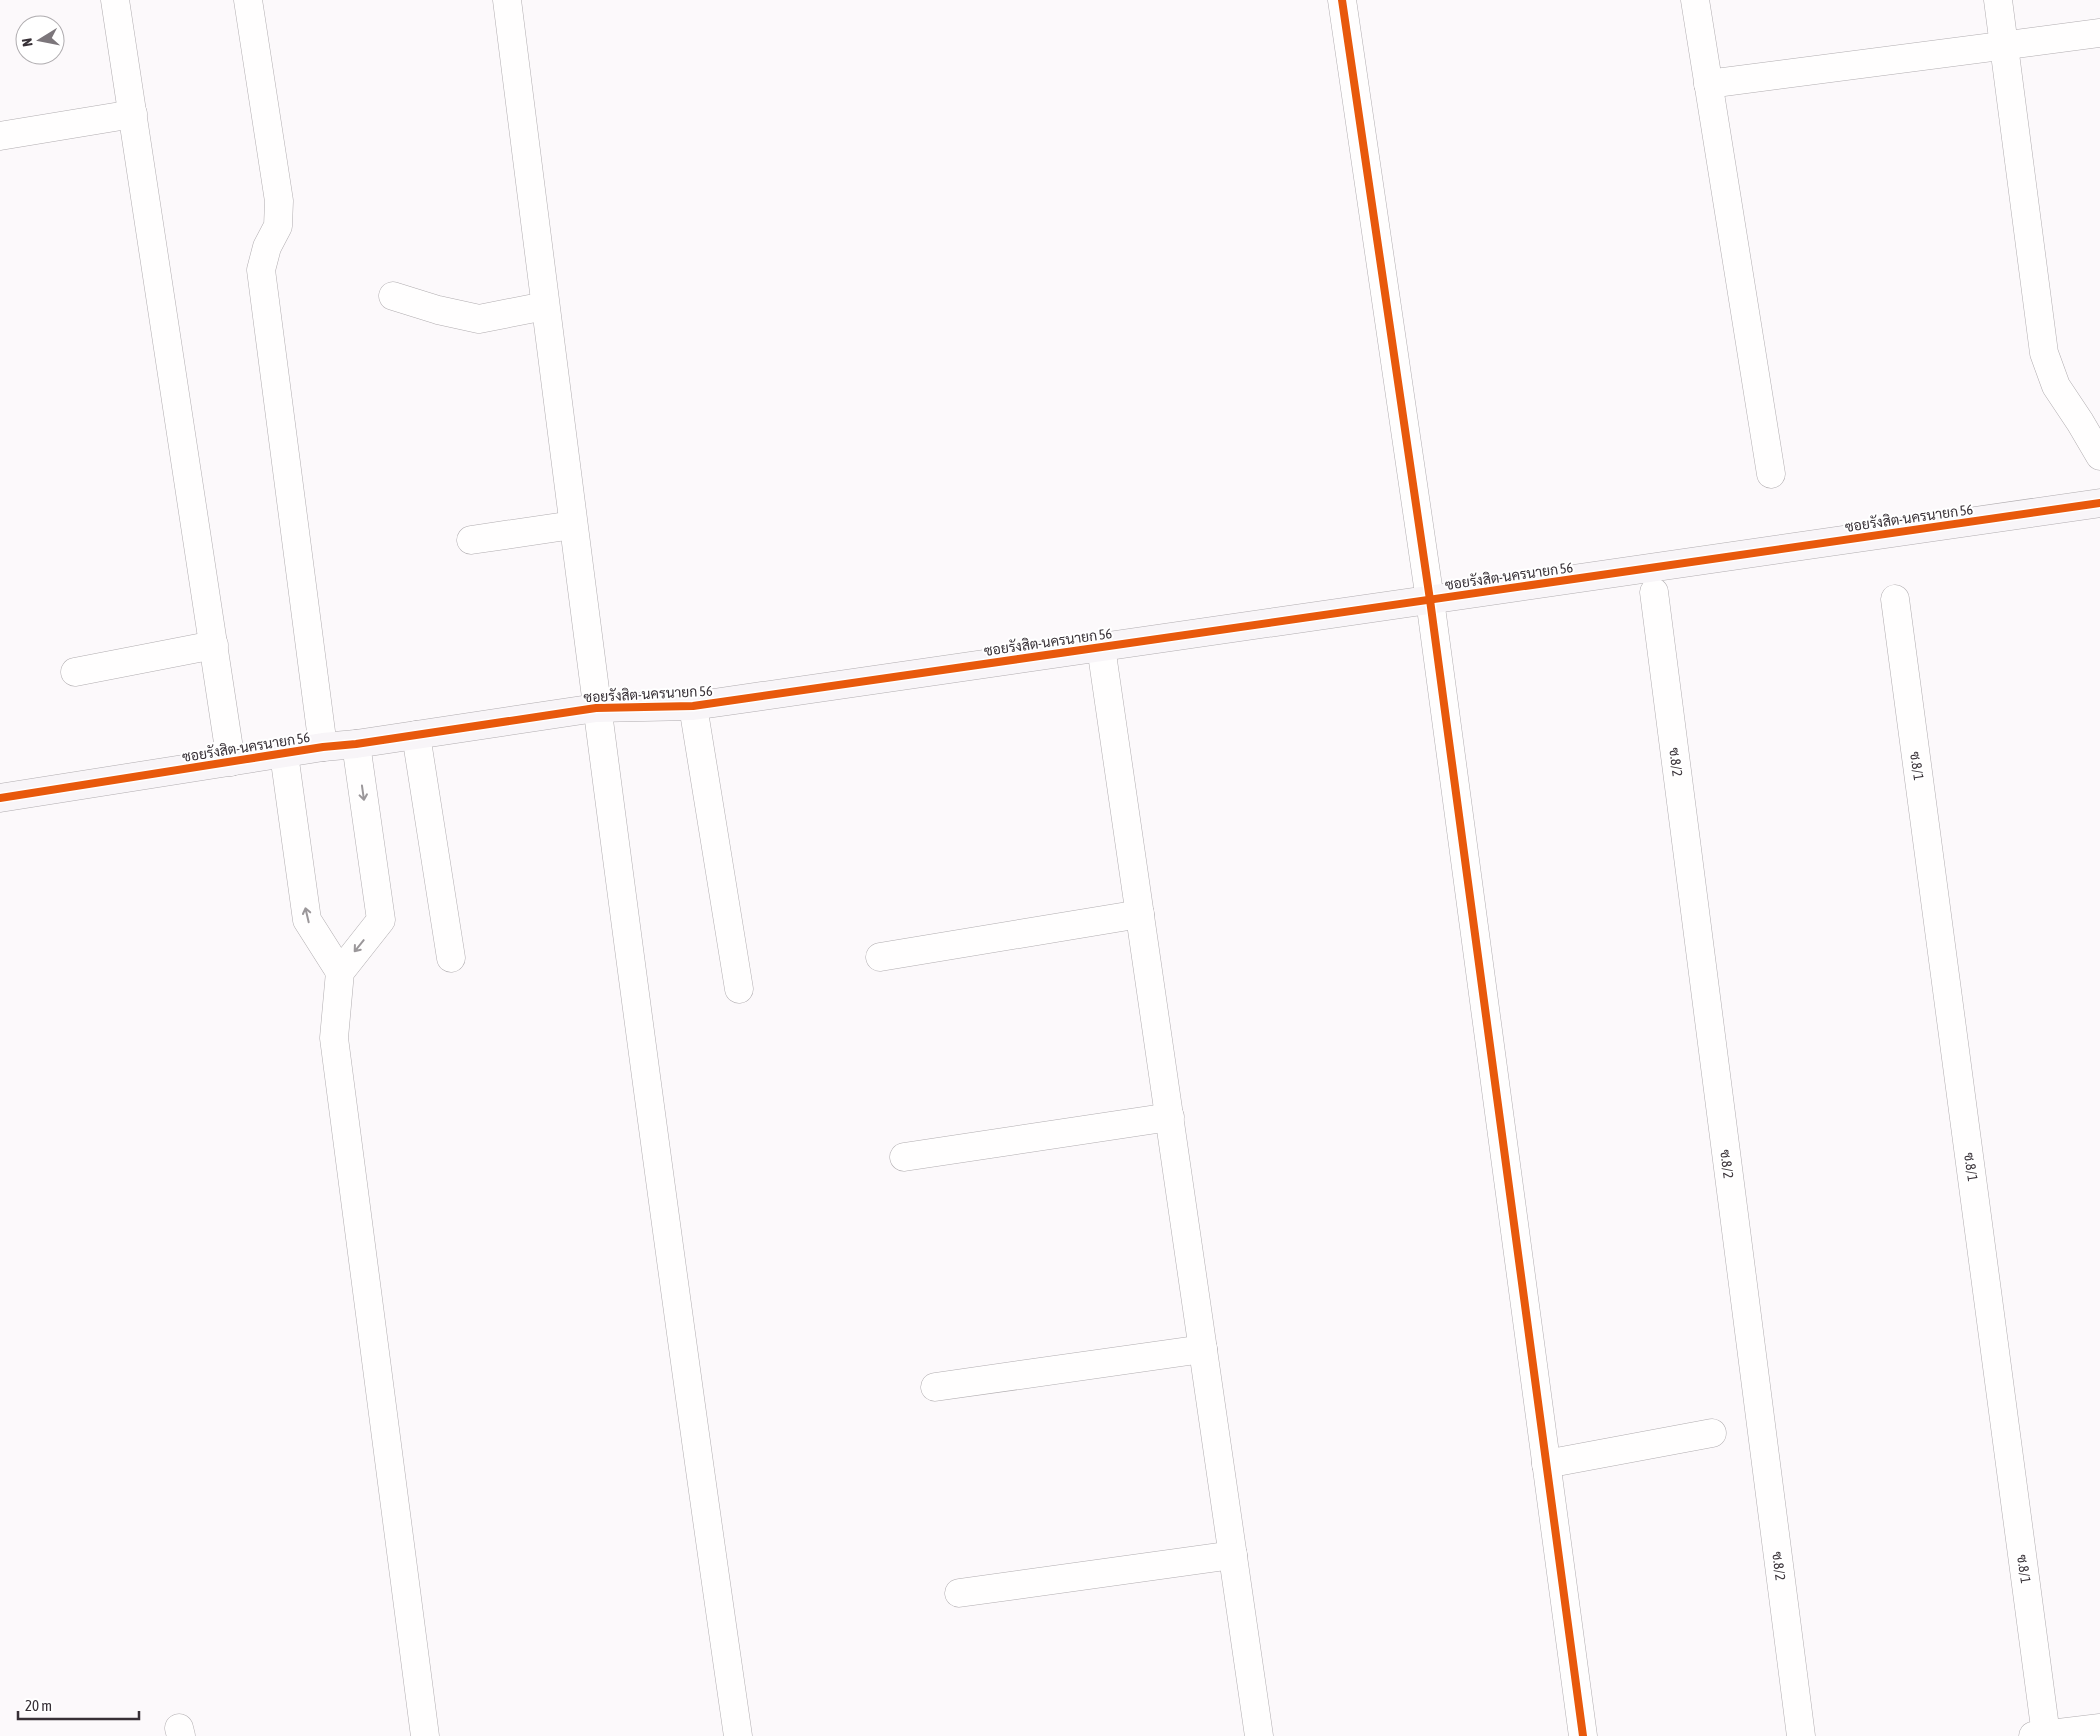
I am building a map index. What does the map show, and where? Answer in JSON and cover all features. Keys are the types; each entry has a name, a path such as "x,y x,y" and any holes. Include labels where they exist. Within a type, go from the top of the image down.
{"street":[{"path":"115,0 232,762"},
{"path":"248,0 280,200 278,226 267,247 261,270 323,747"},
{"path":"507,0 596,708 700,1475 738,1736"},
{"path":"1342,0 1430,600 1583,1736"},
{"path":"1695,0 1771,474"},
{"path":"1998,0 2044,353 2056,386 2090,421 2100,456"},
{"path":"1708,84 2100,33"},
{"path":"0,136 133,114"},
{"path":"392,296 438,310 479,319 545,306"},
{"name":"ซอยรังสิต-นครนายก 56","path":"0,798 323,747 356,744 596,708 693,706 2100,503"},
{"path":"471,540 573,525"},
{"name":"ซ.8/2","path":"1654,592 1800,1736"},
{"name":"ซ.8/1","path":"1896,599 2039,1735"},
{"path":"75,672 214,645"},
{"path":"1101,647 1259,1736"},
{"path":"693,706 739,989"},
{"path":"416,735 451,958"},
{"path":"356,744 381,920 340,972 334,1038 425,1736"},
{"path":"284,754 307,920 340,972"},
{"path":"880,957 1140,914"},
{"path":"904,1157 1170,1117"},
{"path":"934,1387 1203,1349"},
{"path":"1546,1464 1712,1433"},
{"path":"960,1594 1233,1555"},
{"path":"2039,1735 2100,1728"}],"cycle path":[{"path":"1342,0 1430,600 1583,1736"},
{"path":"0,798 323,747 356,744 596,708 693,706 2100,503"}]}
